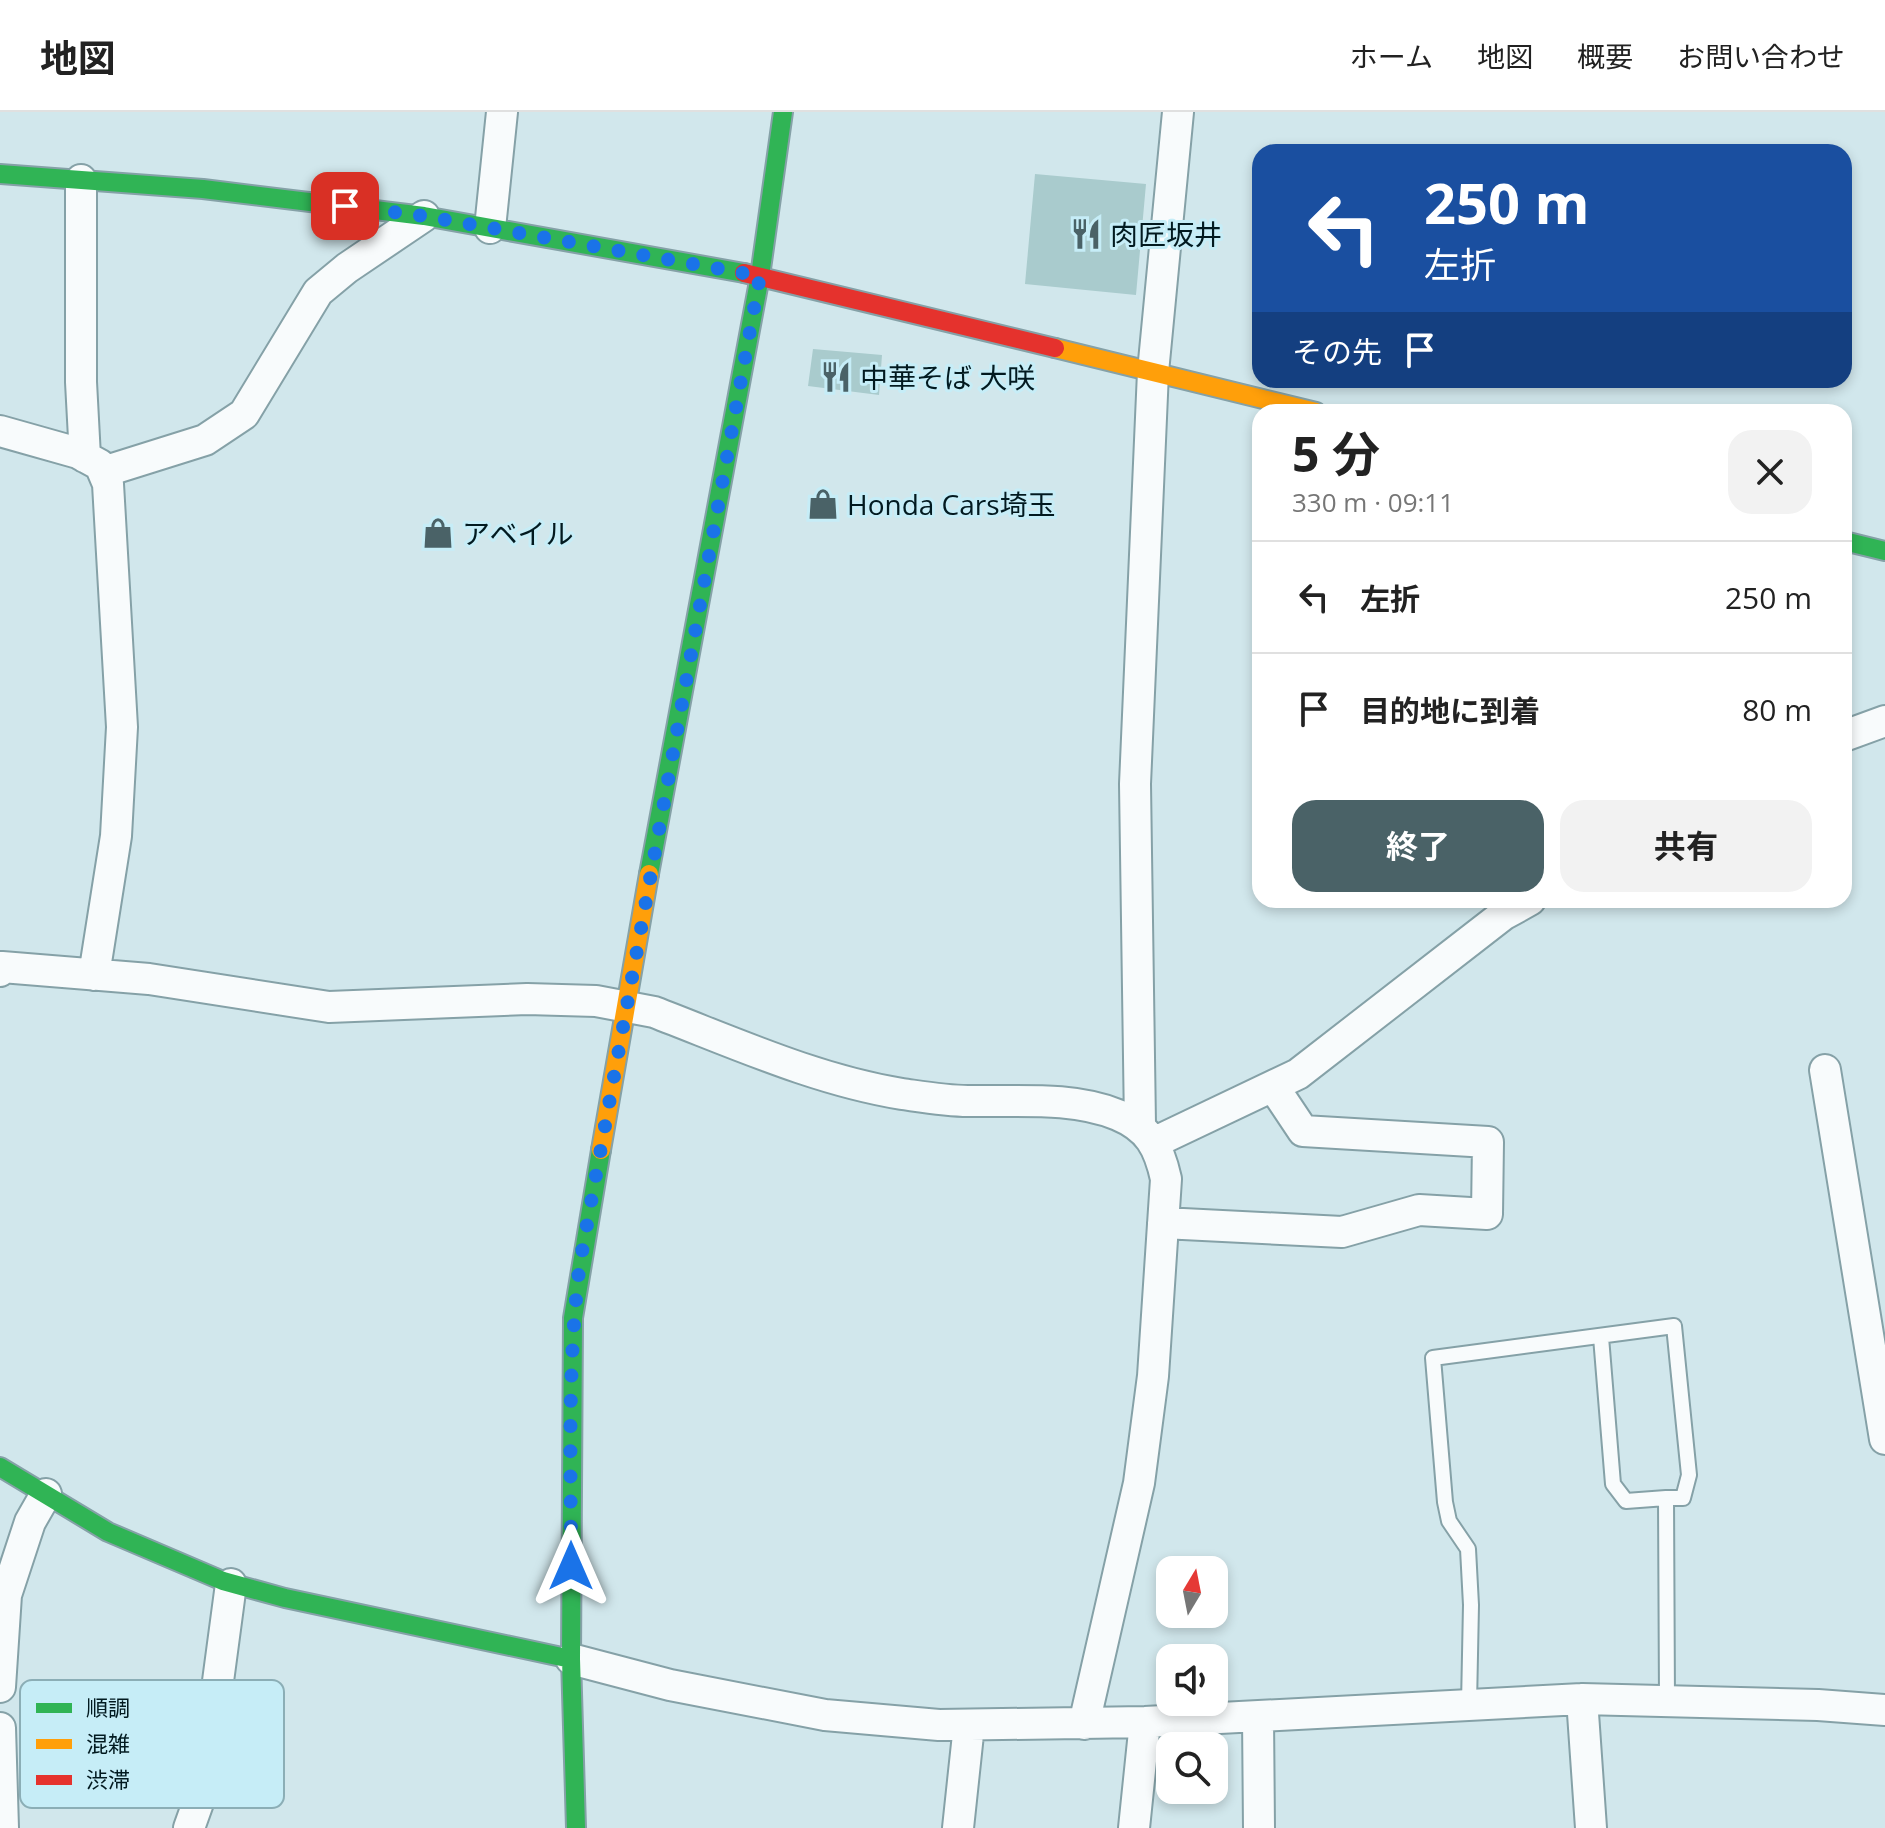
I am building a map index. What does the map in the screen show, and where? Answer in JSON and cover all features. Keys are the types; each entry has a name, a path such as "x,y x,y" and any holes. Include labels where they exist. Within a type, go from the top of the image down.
{"street":[{"path":"490,228 502,112"},
{"path":"576,1828 571,1659 573,1318 625,1005 760,276 783,112"},
{"path":"1147,1134 1135,784 1153,372 1178,112"},
{"path":"0,174 203,189 424,216 760,276 1283,404"},
{"path":"81,180 81,382 94,465 108,484 122,727 116,836 94,975"},
{"path":"0,431 94,465 205,440 244,414 318,292 347,268 424,216"},
{"path":"1852,543 1885,551"},
{"path":"1852,733 1885,721"},
{"path":"1147,1134 1298,1074 1516,908"},
{"path":"0,971 2,967 149,979 329,1007 527,999 625,1005 654,1012 845,1081 900,1094 963,1101 1088,1107 1115,1113 1147,1134 1161,1154 1166,1179 1153,1376 1139,1483 1084,1724"},
{"path":"1825,1070 1885,1439"},
{"path":"1163,1223 1342,1232 1419,1210 1487,1214 1488,1142 1303,1131 1273,1086"},
{"path":"0,1467 108,1532 231,1584 571,1659 670,1685 825,1715 969,1725 1084,1724 1582,1699 1885,1710"},
{"path":"0,1687 6,1595 30,1522 46,1494"},
{"path":"218,1680 231,1584"},
{"path":"1582,1699 1591,1828"},
{"path":"1258,1717 1259,1828"},
{"path":"1134,1828 1145,1722"},
{"path":"958,1828 969,1725"},
{"path":"0,1728 3,1828"},
{"path":"189,1828 196,1808"}],"lane":[{"path":"1469,1704 1471,1605 1468,1549 1449,1521 1445,1502 1433,1358 1674,1326 1689,1475 1683,1498 1626,1501 1613,1484 1601,1337"},
{"path":"1666,1498 1667,1700"}],"building":[{"name":"肉匠坂井","path":"1035,174 1146,184 1136,295 1025,284"},
{"path":"813,349 882,355 879,395 808,386"}],"traffic: fast":[{"path":"649,874 760,276 783,112"},
{"path":"0,174 203,189 424,216 744,273"},
{"path":"1852,543 1885,551"},
{"path":"576,1828 571,1659 573,1318 601,1150"},
{"path":"0,1467 108,1532 223,1581 285,1598 571,1659"}],"traffic: slow":[{"path":"1055,348 1283,404"},
{"path":"601,1150 649,874"}],"traffic: jam":[{"path":"744,273 1055,348"}],"place":[{"name":"肉匠坂井","path":"1086,234"},
{"name":"中華そば 大咲","path":"836,377"},
{"name":"Honda Cars埼玉","path":"823,504"},
{"name":"アベイル","path":"438,533"}],"route":[{"path":"345,206 424,216 760,276 580,1263 570,1378 571,1566"}]}
